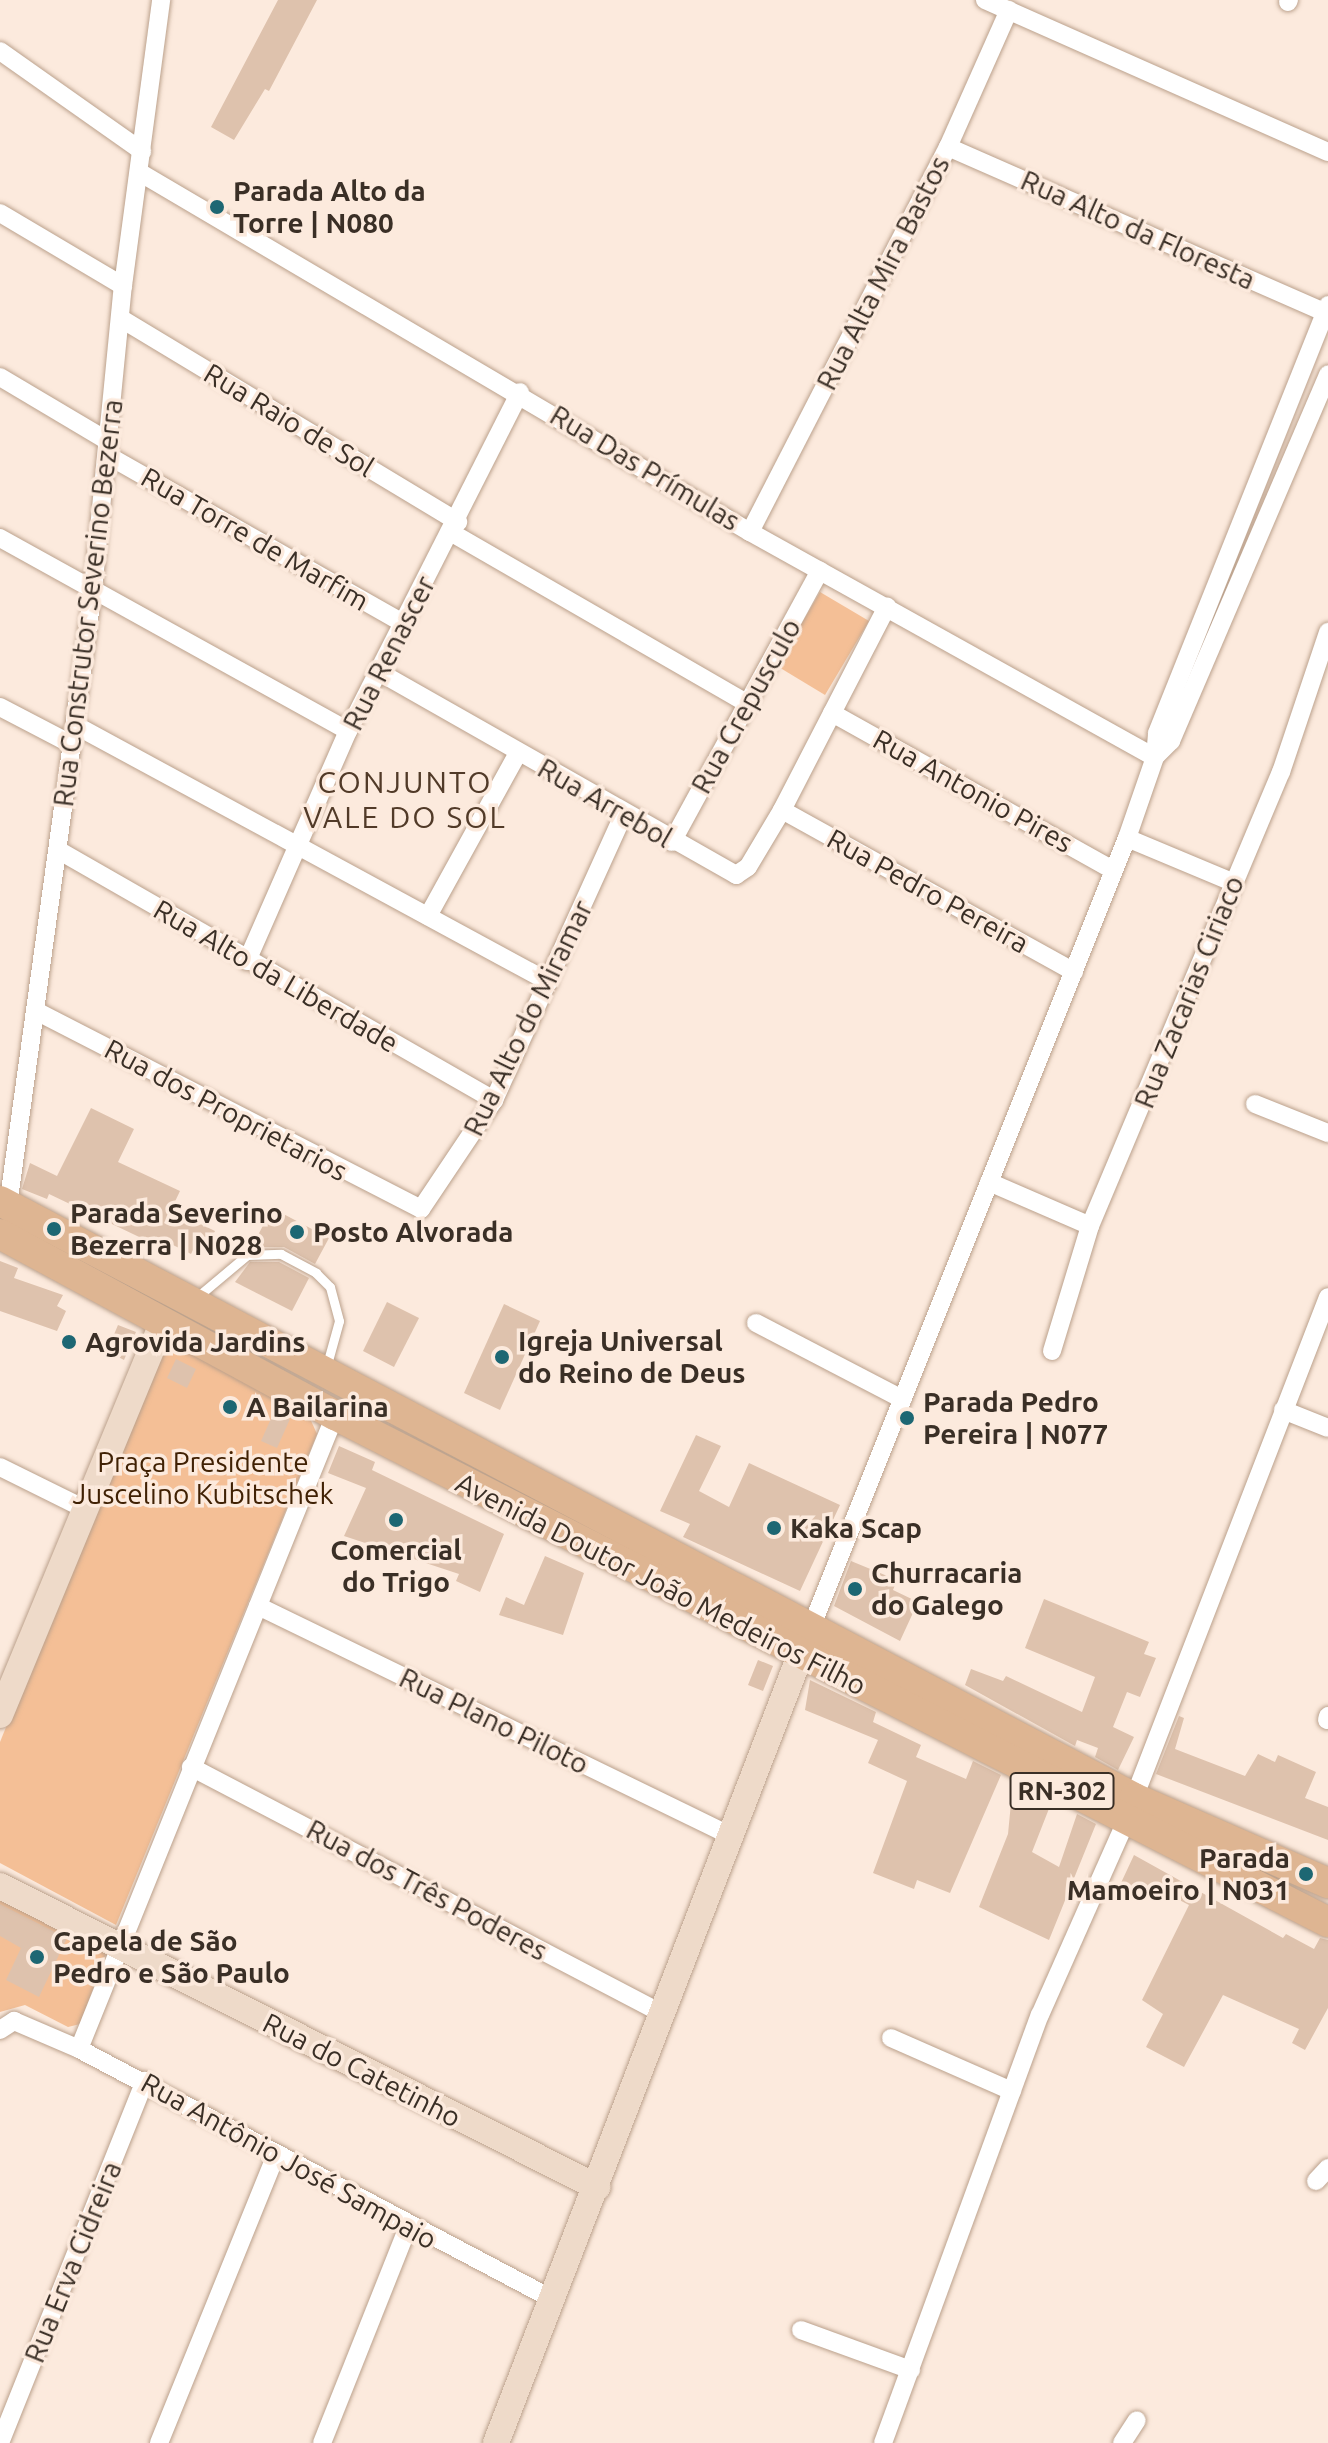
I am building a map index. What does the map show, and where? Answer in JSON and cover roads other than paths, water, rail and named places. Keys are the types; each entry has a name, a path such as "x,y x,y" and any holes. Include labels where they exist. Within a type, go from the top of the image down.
{"main road":[{"name":"Avenida Doutor João Medeiros Filho","path":"3,1214 193,1301 415,1419 805,1642"},
{"name":"Avenida Doutor João Medeiros Filho","path":"3,1214 162,1324 335,1415 805,1642 1130,1811 1328,1922"},
{"path":"0,1715 7,1674 85,1509 162,1324 180,1312 239,1339 286,1351"},
{"path":"335,1415 357,1416 400,1435 415,1419"},
{"path":"496,2443 554,2300 805,1642"},
{"name":"Avenida Doutor João Medeiros Filho","path":"1130,1811 1328,1883"},
{"name":"Rua do Catetinho","path":"0,1886 597,2187"},
{"path":"1299,1908 1307,1894 1328,1896"}],"street":[{"name":"Rua Construtor Severino Bezerra","path":"3,1214 36,1011 93,590 123,286 161,0"},
{"path":"985,0 1328,152"},
{"name":"Rua Alta Mira Bastos","path":"750,532 948,147 1009,10"},
{"path":"0,51 142,151"},
{"name":"Rua Alto da Floresta","path":"948,147 1327,311"},
{"name":"Rua Das Prímulas","path":"139,172 520,392 750,532 1155,757"},
{"path":"0,213 123,286"},
{"path":"805,1642 1127,838 1155,757 1157,733 1239,521 1327,311"},
{"name":"Rua Raio de Sol","path":"120,318 455,528 748,704"},
{"path":"1155,757 1171,741 1264,532 1328,374"},
{"name":"Rua Torre de Marfim","path":"0,377 108,448 403,623"},
{"name":"Rua Renascer","path":"247,961 348,731 455,528 520,392"},
{"path":"1239,521 1264,532"},
{"path":"0,538 348,731"},
{"name":"Rua Crepusculo","path":"672,842 820,571"},
{"path":"782,810 887,607"},
{"name":"Rua Zacarias Ciriaco","path":"1052,1351 1090,1226 1232,882 1281,772 1328,632"},
{"name":"Rua Arrebol","path":"379,672 727,875 748,867 782,810"},
{"path":"0,707 71,744"},
{"name":"Rua Antonio Pires","path":"832,713 1113,870"},
{"path":"75,725 549,982"},
{"path":"428,916 518,753"},
{"name":"Rua Pedro Pereira","path":"782,810 1074,972"},
{"name":"Rua Alto do Miramar","path":"415,1209 428,1204 494,1100 624,814"},
{"path":"1127,838 1232,882"},
{"name":"Rua Alto da Liberdade","path":"58,850 494,1100"},
{"name":"Rua dos Proprietarios","path":"36,1011 415,1209"},
{"path":"1255,1104 1328,1133"},
{"path":"989,1182 1090,1226"},
{"path":"883,2443 1012,2091 1130,1811 1328,1297"},
{"path":"756,1323 902,1399"},
{"path":"1283,1410 1328,1428"},
{"path":"79,2049 335,1415"},
{"path":"0,1467 85,1509"},
{"name":"Rua Plano Piloto","path":"258,1606 731,1836"},
{"name":"Rua dos Três Poderes","path":"191,1767 663,2014"},
{"name":"Rua Antônio José Sampaio","path":"0,2030 6,2022 24,2024 145,2081 275,2157 554,2300"},
{"path":"891,2038 1012,2091"},
{"name":"Rua Erva Cidreira","path":"0,2443 145,2081"},
{"path":"159,2443 275,2157"},
{"path":"322,2443 408,2227"},
{"path":"801,2330 911,2370"},
{"path":"1122,2443 1137,2420"}],"lane":[{"path":"193,1301 247,1255 265,1252 293,1260 316,1273 338,1303 339,1321 325,1372"}],"place":[{"name":"Parada Alto da Torre | N080","path":"217,207"},
{"name":"Parada Severino Bezerra | N028","path":"54,1229"},
{"name":"Posto Alvorada","path":"297,1232"},
{"name":"Agrovida Jardins","path":"69,1342"},
{"name":"Igreja Universal do Reino de Deus","path":"502,1357"},
{"name":"A Bailarina","path":"230,1407"},
{"name":"Parada Pedro Pereira | N077","path":"907,1418"},
{"name":"Comercial do Trigo","path":"396,1520"},
{"name":"Kaka Scap","path":"774,1528"},
{"name":"Churracaria do Galego","path":"855,1589"},
{"name":"Parada Mamoeiro | N031","path":"1306,1874"},
{"name":"Capela de São Pedro e São Paulo","path":"37,1957"}],"district":[{"name":"CONJUNTO VALE DO SOL","path":"405,799"}],"park label":[{"name":"Praça Presidente Juscelino Kubitschek","path":"203,1478"}]}
